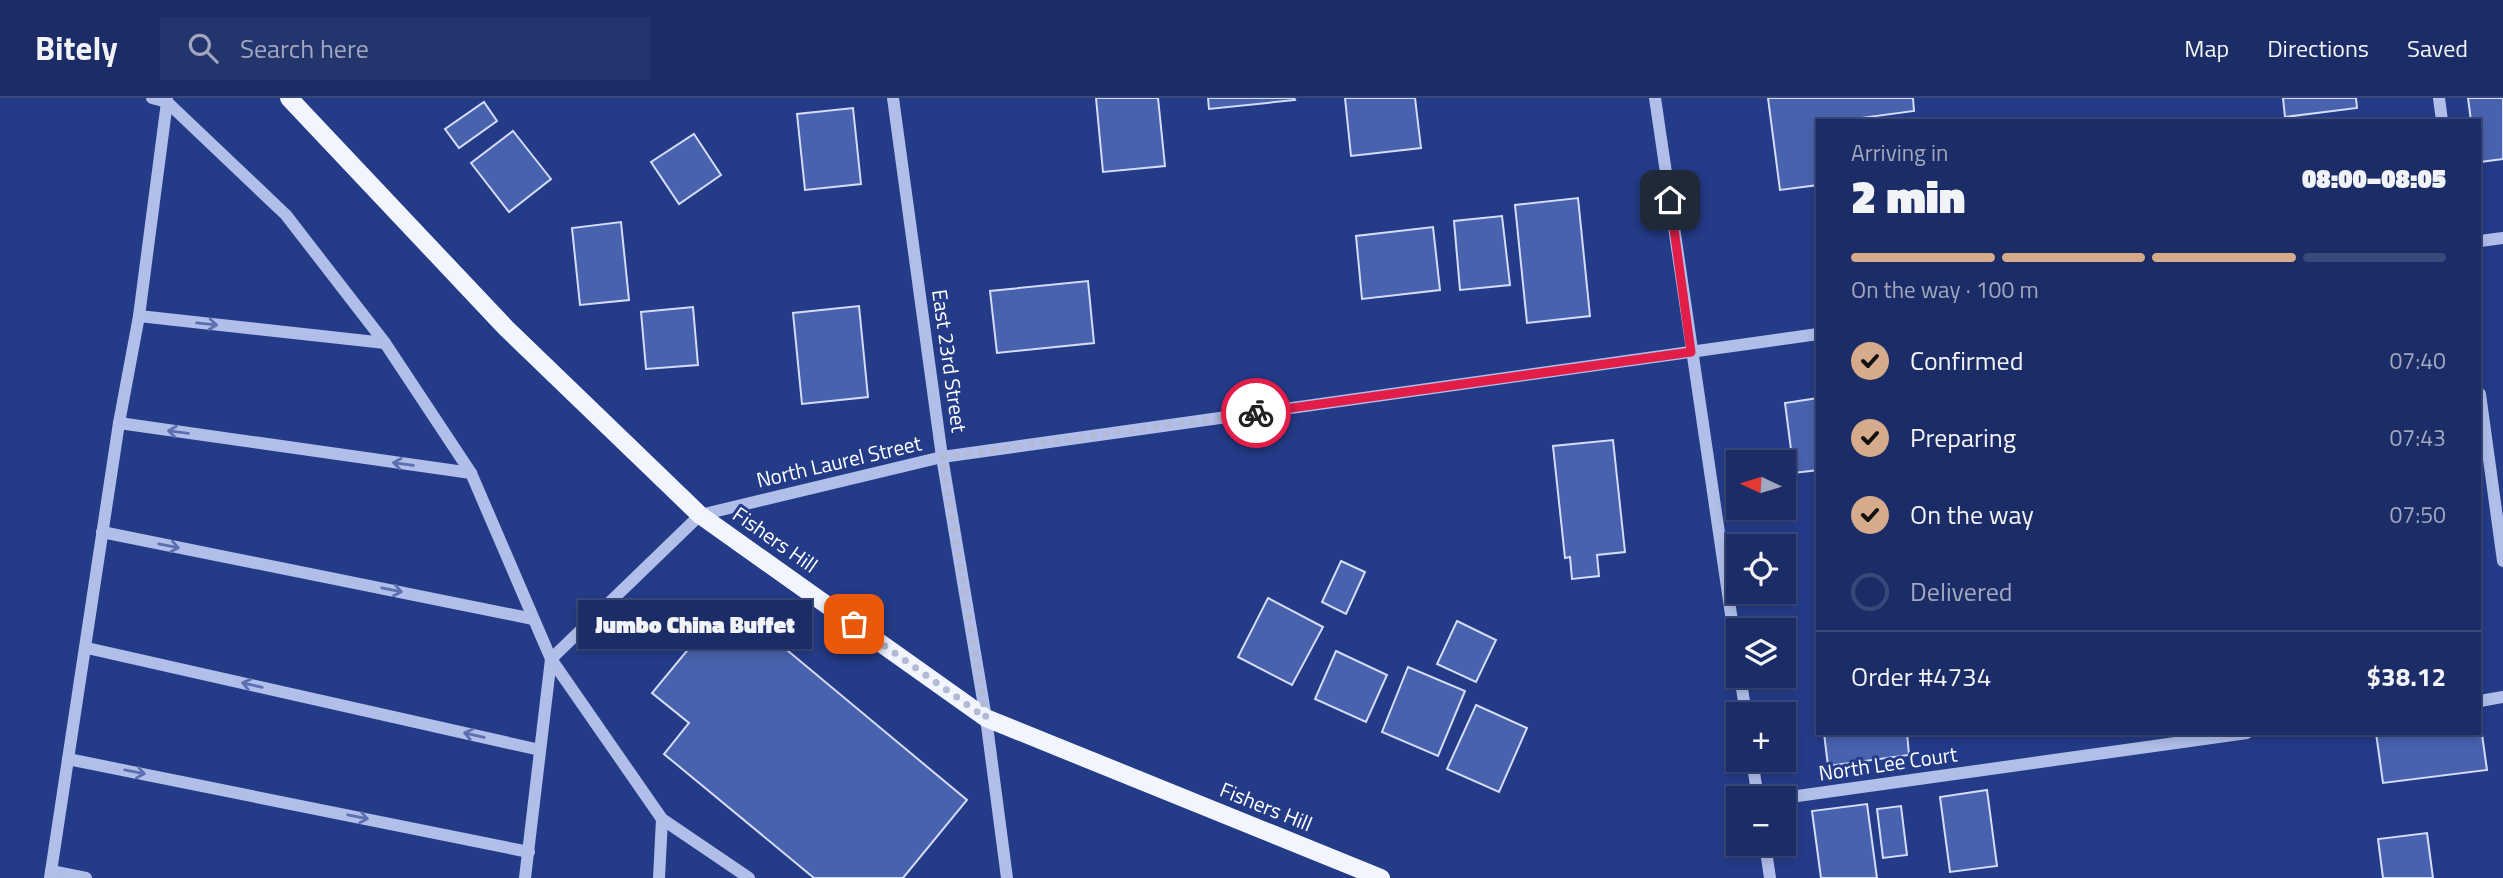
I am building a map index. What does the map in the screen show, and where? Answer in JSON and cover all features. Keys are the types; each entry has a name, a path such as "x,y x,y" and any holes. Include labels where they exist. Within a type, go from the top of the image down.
{"main road":[{"name":"Fishers Hill","path":"295,99 506,328 700,515 986,718 1381,878"}],"street":[{"path":"152,98 167,100 286,215 385,343 471,473 551,659 662,819 749,878"},
{"name":"East 23rd Street","path":"893,98 942,457 986,718 1007,878"},
{"path":"1655,98 1731,618"},
{"path":"2439,98 2442,119"},
{"path":"86,878 50,875 87,648 119,423 139,316 167,100"},
{"path":"2481,241 2503,238"},
{"path":"139,316 385,343"},
{"name":"North Laurel Street","path":"700,515 942,457 1816,334"},
{"path":"2481,401 2503,561"},
{"path":"119,423 471,473"},
{"path":"525,878 551,659 700,515"},
{"path":"102,532 533,619"},
{"path":"87,648 540,750"},
{"path":"2481,701 2503,697"},
{"name":"North Lee Court","path":"1796,796 2233,735"},
{"path":"68,759 529,852"},
{"path":"659,878 662,819"},
{"path":"1767,856 1770,878"}],"building":[{"path":"1096,98 1158,98 1165,166 1103,172"},
{"path":"1208,98 1294,98 1295,100 1209,109"},
{"path":"1345,98 1415,98 1421,148 1351,156"},
{"path":"1768,98 1913,98 1914,111 1861,119 1816,119 1816,185 1780,190"},
{"path":"2283,98 2356,98 2357,108 2285,117"},
{"path":"2468,98 2503,98 2503,159 2481,162 2481,119 2471,119"},
{"path":"484,102 497,121 459,148 445,129"},
{"path":"853,108 861,184 805,190 797,114"},
{"path":"513,131 551,179 509,212 471,163"},
{"path":"694,134 721,175 679,204 651,162"},
{"path":"1578,198 1590,316 1527,323 1515,205"},
{"path":"1502,216 1510,285 1460,290 1454,221"},
{"path":"621,222 629,300 580,305 572,228"},
{"path":"1433,227 1440,290 1362,299 1356,236"},
{"path":"1088,281 1094,343 997,353 990,291"},
{"path":"859,306 868,397 802,404 793,313"},
{"path":"693,307 698,365 646,369 641,312"},
{"path":"1816,398 1816,470 1796,473 1796,450 1791,450 1785,403"},
{"path":"1613,440 1625,552 1597,555 1599,576 1572,579 1570,557 1565,558 1553,446"},
{"path":"1341,561 1365,572 1346,614 1322,602"},
{"path":"1268,598 1323,627 1292,685 1238,657"},
{"path":"728,601 967,800 903,878 814,878 664,754 689,723 652,693"},
{"path":"1457,621 1496,640 1476,682 1437,664"},
{"path":"1336,651 1387,675 1366,722 1315,699"},
{"path":"1408,667 1465,691 1438,756 1382,732"},
{"path":"1476,705 1527,728 1499,792 1447,769"},
{"path":"2481,727 2487,770 2383,783 2376,735 2481,735"},
{"path":"1824,735 1907,735 1909,755 1828,766"},
{"path":"1987,790 1997,866 1950,872 1940,797"},
{"path":"1867,804 1877,878 1821,878 1812,811"},
{"path":"1901,806 1907,855 1883,858 1877,809"},
{"path":"2427,833 2433,878 2383,878 2378,839"}],"way so far":[{"path":"854,624 986,718 942,457 1256,413"}],"place":[{"name":"Jumbo China Buffet","path":"854,624"}],"route":[{"path":"1256,413 1691,352 1670,200"}]}
